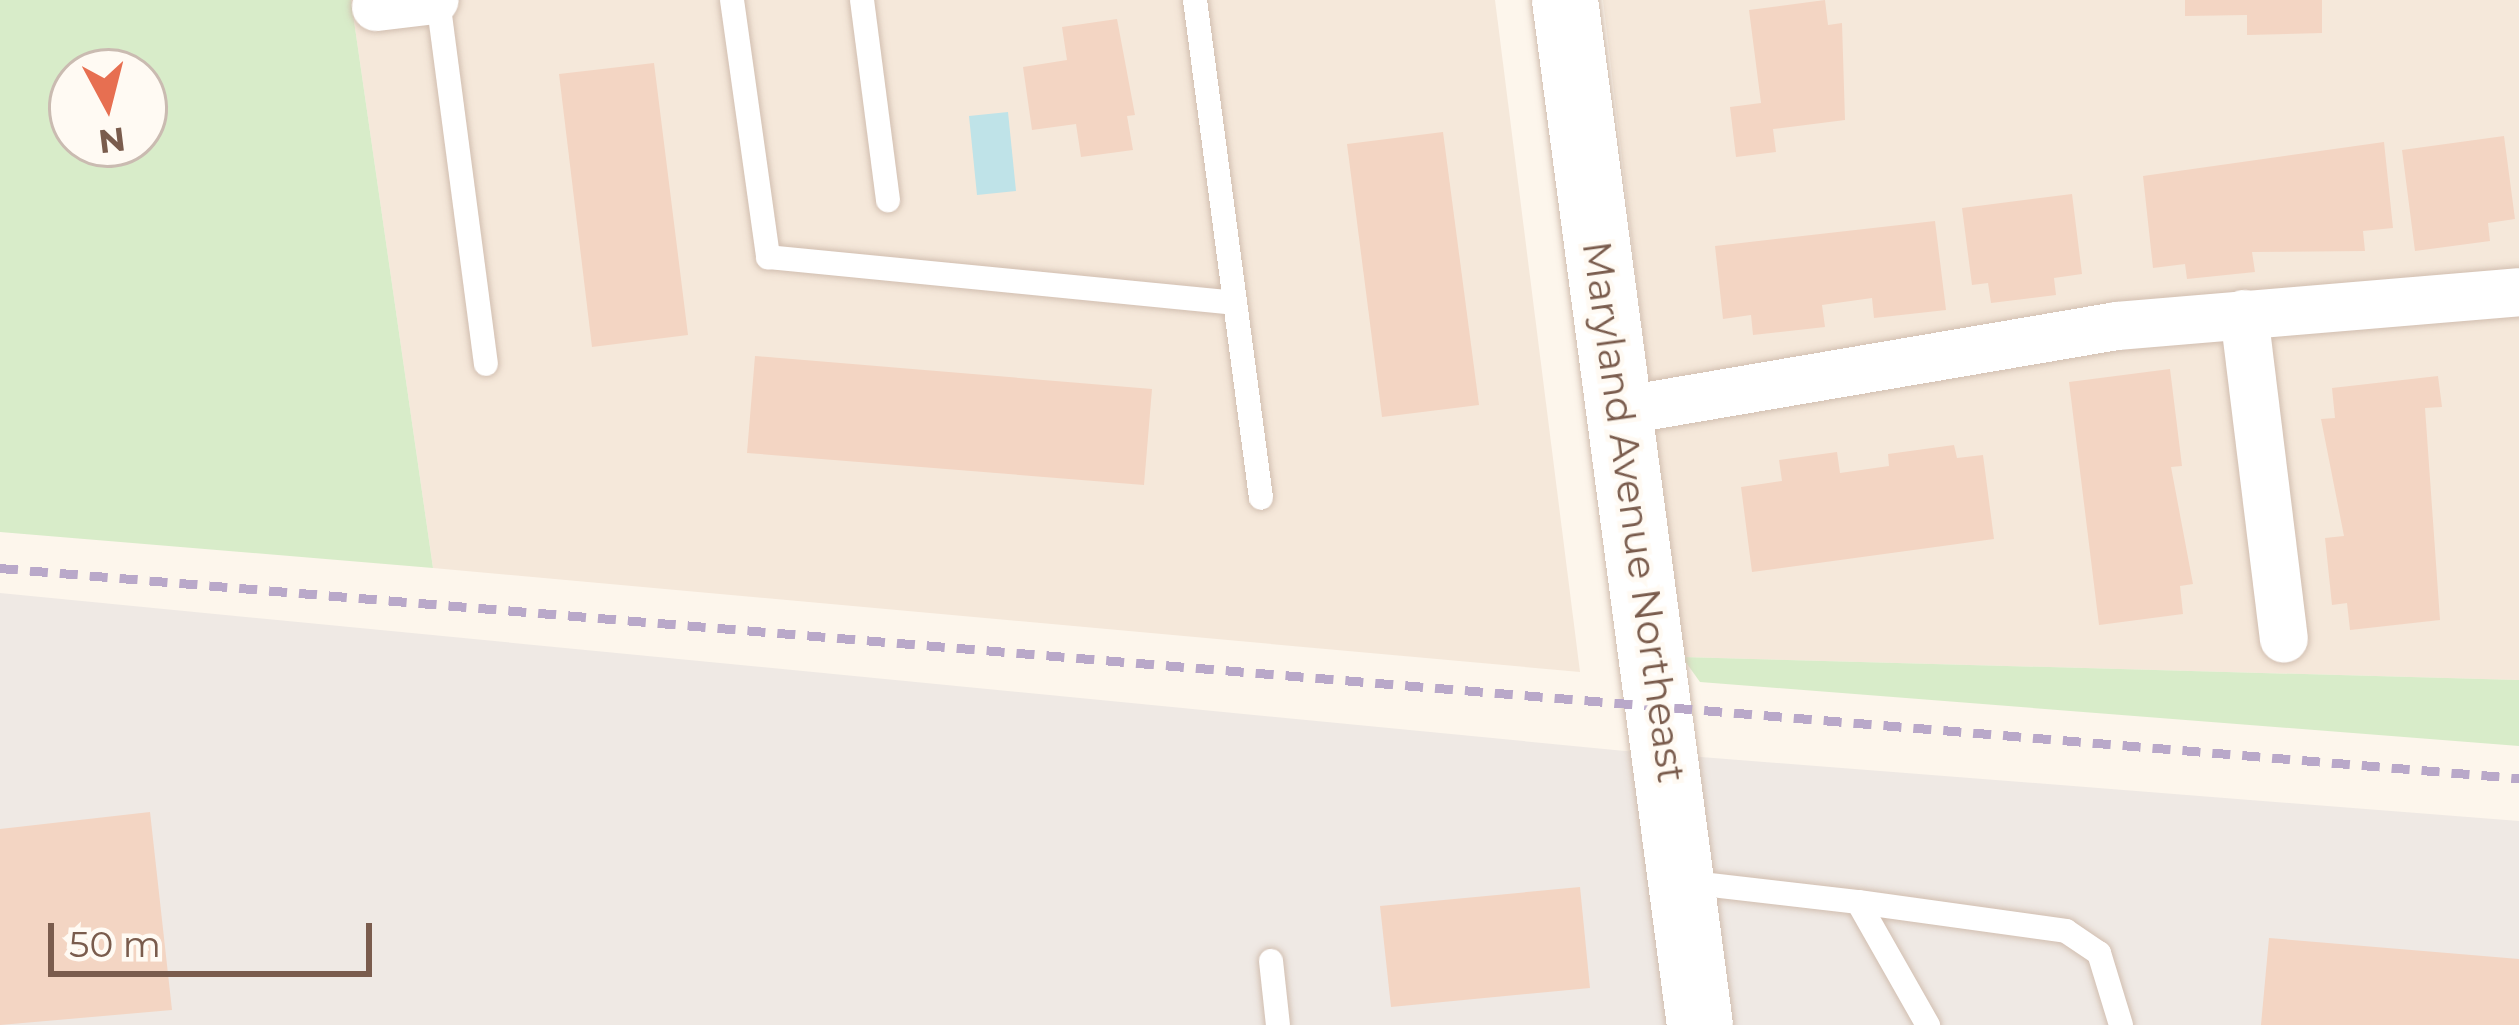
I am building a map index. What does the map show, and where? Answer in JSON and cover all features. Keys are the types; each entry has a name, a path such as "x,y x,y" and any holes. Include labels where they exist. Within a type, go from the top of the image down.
{"street":[{"path":"376,7 436,0"},
{"name":"Maryland Avenue Northeast","path":"1565,0 1700,1025"},
{"path":"1620,412 2116,326 2519,292"},
{"path":"2244,314 2284,639"}],"lane":[{"path":"436,0 486,364"},
{"path":"731,0 768,257 1235,303"},
{"path":"862,0 888,200"},
{"path":"1195,0 1262,499"},
{"path":"1682,882 2066,931 2099,953 2121,1025"},
{"path":"1858,902 1928,1025"},
{"path":"1270,961 1278,1025"}],"shaded area":[{"path":"351,0 1495,0 1580,672 433,568"},
{"path":"1603,0 2519,0 2519,680 1682,657"},
{"path":"0,593 1625,751 2519,821 2519,1025 0,1025"}],"green space":[{"path":"0,0 351,0 433,568 0,532"},
{"path":"1682,657 2519,680 2519,746 1700,682"}],"water":[{"path":"1008,112 1016,191 977,195 969,116"}],"building":[{"path":"1825,0 1828,25 1842,23 1845,120 1773,129 1776,152 1736,157 1730,107 1761,103 1749,10"},
{"path":"2185,0 2322,0 2322,33 2247,35 2247,15 2185,16"},
{"path":"1117,19 1135,115 1127,116 1133,150 1081,157 1076,124 1032,130 1023,67 1067,60 1062,27"},
{"path":"654,63 688,335 592,347 559,74"},
{"path":"1443,132 1479,405 1382,417 1347,144"},
{"path":"2504,136 2515,219 2488,223 2490,241 2415,251 2402,150"},
{"path":"2384,142 2393,228 2363,231 2365,251 2252,252 2255,272 2187,279 2185,264 2153,268 2143,176"},
{"path":"2072,194 2082,274 2054,278 2056,295 1991,303 1988,283 1972,285 1962,208"},
{"path":"1935,221 1946,310 1874,318 1872,298 1822,305 1825,327 1753,335 1751,315 1723,319 1715,246"},
{"path":"755,356 1152,389 1144,485 747,453"},
{"path":"2170,369 2182,466 2171,467 2193,584 2180,586 2183,614 2099,625 2069,382"},
{"path":"2438,376 2442,407 2425,408 2440,620 2350,630 2347,603 2332,605 2325,538 2344,536 2321,419 2335,418 2332,388"},
{"path":"1954,445 1957,458 1983,455 1994,539 1752,572 1741,487 1782,481 1779,460 1837,452 1840,473 1889,466 1888,454"},
{"path":"150,812 172,1010 0,1025 0,829"},
{"path":"1580,887 1590,988 1391,1007 1380,906"},
{"path":"2269,938 2519,959 2519,1025 2261,1025"}],"railway":[{"path":"0,568 2519,778"}]}
